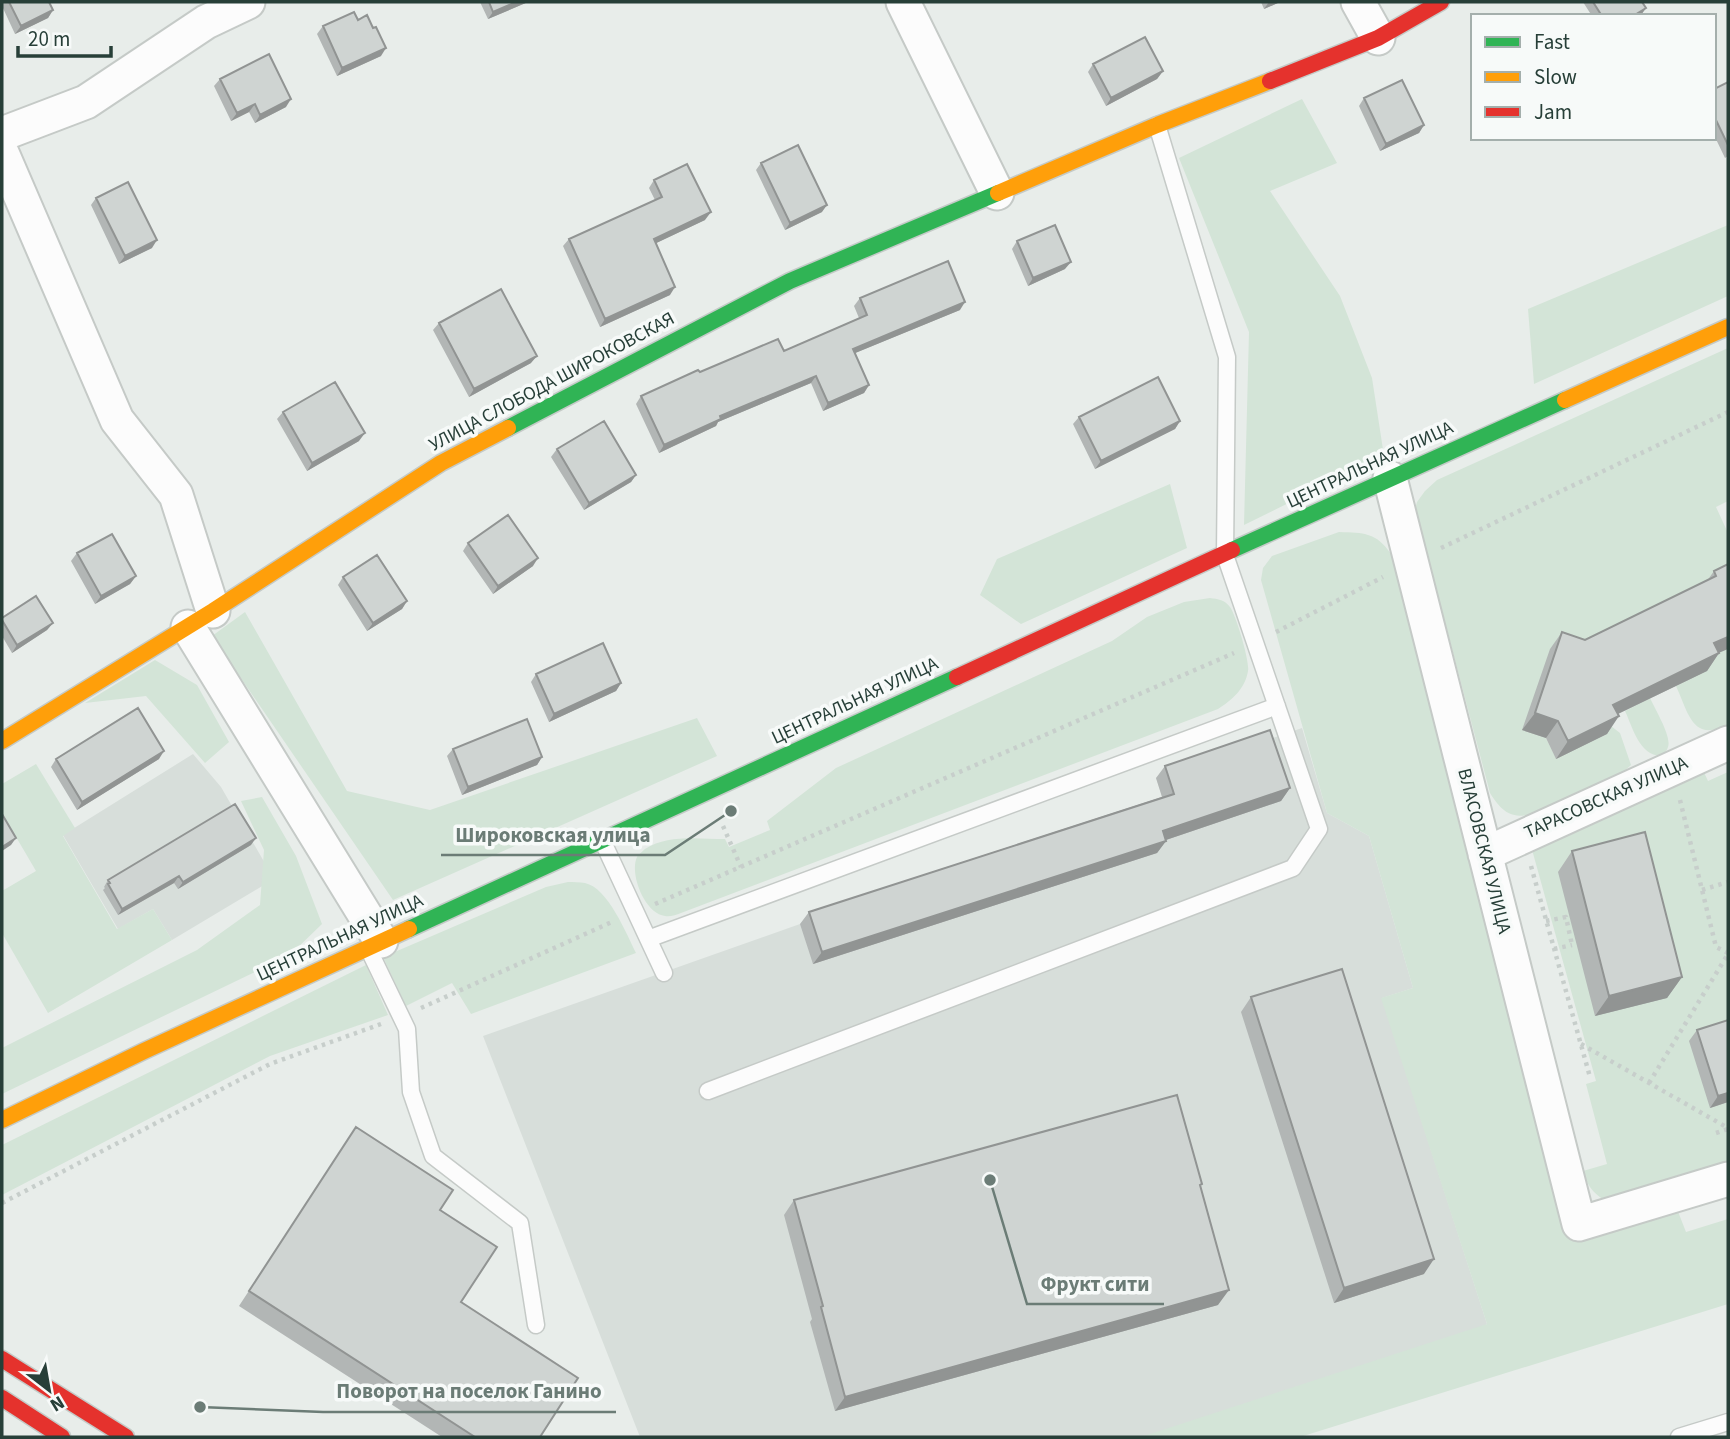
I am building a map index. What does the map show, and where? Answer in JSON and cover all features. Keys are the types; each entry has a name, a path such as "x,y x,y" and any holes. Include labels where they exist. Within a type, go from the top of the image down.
{"main road":[{"name":"УЛИЦА СЛОБОДА ШИРОКОВСКАЯ","path":"2,741 200,619 441,463 790,281 1157,125 1378,37 1441,2"},
{"name":"ЦЕНТРАЛЬНАЯ УЛИЦА","path":"2,1120 144,1051 602,840 1390,478 1728,327"},
{"path":"2,1359 126,1437"},
{"path":"2,1398 62,1437"}],"street":[{"path":"2,134 86,102 206,22 248,2"},
{"path":"904,2 997,193"},
{"path":"1358,2 1378,37"},
{"path":"2,153 117,420 176,495 200,619 374,945"},
{"name":"ВЛАСОВСКАЯ УЛИЦА","path":"1390,478 1579,1224 1728,1179"},
{"name":"ТАРАСОВСКАЯ УЛИЦА","path":"1485,853 1728,743"}],"lane":[{"path":"708,1091 1293,868 1319,829 1225,555 1227,357 1157,125"},
{"path":"648,939 1277,706"},
{"path":"602,840 664,973"},
{"path":"374,945 407,1029 411,1092 433,1156 520,1223 536,1325"},
{"path":"1679,1437 1728,1422"}],"path":[{"path":"1275,633 1411,562 1728,412"},
{"path":"649,906 1245,648"},
{"path":"1648,1083 1728,953 1716,947 1680,800"},
{"path":"723,826 741,867"},
{"path":"1529,859 1590,1077"},
{"path":"1702,890 1728,882"},
{"path":"1546,921 1566,917 1574,945 1554,949"},
{"path":"2,1203 270,1064 401,1017 618,919"},
{"path":"1580,1044 1728,1128"},
{"path":"1716,1133 1728,1128"}],"shaded area":[{"path":"1302,728 1327,813 1369,836 1413,988 1382,998 1487,1324 1300,1437 640,1437 483,1036 800,924 1165,805 1156,778"},
{"path":"193,754 221,787 274,879 172,940 153,909 118,929 63,835"}],"green space":[{"path":"1302,99 1337,163 1270,191 1340,296 1372,378 1384,456 1244,525 1249,332 1179,158"},
{"path":"1728,225 1728,296 1534,384 1528,309"},
{"path":"1728,348 1728,501 1716,507 1728,533 1728,725 1707,730 1699,728 1689,715 1676,686 1707,670 1523,730 1546,738 1556,758 1607,734 1611,726 1620,733 1631,765 1619,776 1532,815 1518,816 1507,812 1490,793 1431,569 1426,571 1413,516 1417,502 1437,480"},
{"path":"1170,484 1187,548 1021,624 980,595 997,559"},
{"path":"1339,532 1369,535 1380,541 1391,554 1574,1240 1677,1209 1686,1232 1728,1219 1728,1304 1300,1437 1141,1437 1487,1324 1381,998 1413,988 1369,836 1327,813 1261,580 1263,568 1272,556"},
{"path":"1210,598 1224,601 1230,607 1236,619 1248,666 1241,689 1218,709 677,914 658,914 640,892 635,873 637,857 654,844 684,838 725,839 729,847 770,830 767,821 836,768 1112,641 1147,617 1184,602"},
{"path":"245,612 347,791 430,810 697,718 717,756 393,900 212,636"},
{"path":"155,660 197,685 229,742 205,763 146,696 85,703"},
{"path":"1650,698 1669,742 1668,748 1661,756 1642,746 1625,711"},
{"path":"36,764 75,828 63,836 117,929 153,909 172,940 48,1013 2,933 2,891 36,871 2,813 2,784"},
{"path":"1701,766 1708,781 1728,772 1728,1166 1604,1200 1590,1188 1583,1171 1607,1164 1586,1084 1596,1081 1531,846"},
{"path":"262,797 296,856 322,924 290,955 2,1094 2,1048 197,950 260,905 264,850 241,801"},
{"path":"568,882 585,883 601,893 615,912 636,953 471,1014 452,983 406,1006 383,957 546,887"},
{"path":"366,965 388,1015 270,1056 2,1195 2,1145"}],"building":[{"path":"9,2 49,2 53,10 21,26"},
{"path":"489,2 516,2 493,12"},
{"path":"1593,2 1642,2 1646,8 1636,14 1601,14"},
{"path":"354,12 358,20 367,15 386,48 342,68 323,26"},
{"path":"1145,37 1163,71 1111,98 1093,64"},
{"path":"269,54 291,99 260,115 255,104 237,113 220,79"},
{"path":"1402,80 1424,125 1386,144 1364,98"},
{"path":"1728,82 1728,145 1716,120 1716,88"},
{"path":"798,145 827,205 790,223 761,163"},
{"path":"687,164 711,212 654,239 675,287 605,319 569,239 662,197 654,180"},
{"path":"128,182 157,240 125,256 96,198"},
{"path":"1055,225 1071,262 1033,278 1017,241"},
{"path":"948,261 965,302 853,349 869,385 828,403 816,376 720,416 721,419 664,445 641,396 698,370 700,372 778,339 784,351 867,315 860,298"},
{"path":"501,289 537,356 474,389 439,323"},
{"path":"1158,377 1180,421 1101,461 1079,417"},
{"path":"335,382 365,433 312,463 283,412"},
{"path":"604,421 636,475 589,503 557,449"},
{"path":"508,515 538,558 498,586 468,543"},
{"path":"112,534 136,576 101,596 77,553"},
{"path":"377,555 407,601 373,623 343,577"},
{"path":"1728,564 1728,637 1714,643 1719,653 1613,705 1619,716 1568,741 1558,721 1535,713 1562,632 1585,640 1716,576 1714,571"},
{"path":"36,596 53,623 17,645 2,618"},
{"path":"603,643 621,683 554,714 536,674"},
{"path":"138,708 164,751 82,802 56,759"},
{"path":"527,719 542,757 468,787 453,749"},
{"path":"1270,730 1290,788 1163,831 1166,841 822,952 809,912 1174,794 1165,766"},
{"path":"235,804 256,838 183,882 179,876 122,909 108,880"},
{"path":"2,814 16,838 2,847"},
{"path":"1645,832 1682,977 1609,996 1572,851"},
{"path":"1342,969 1434,1259 1344,1288 1251,997"},
{"path":"1728,1020 1728,1093 1718,1096 1697,1030"},
{"path":"1177,1095 1229,1290 845,1397 794,1200"},
{"path":"356,1127 453,1190 440,1210 497,1247 461,1302 578,1378 540,1437 475,1437 249,1291"}],"traffic: fast":[{"path":"508,428 790,281 998,193"},
{"path":"1232,550 1565,400"},
{"path":"409,929 957,677"}],"traffic: slow":[{"path":"998,193 1157,125 1270,81"},
{"path":"1565,400 1728,327"},
{"path":"2,741 213,611 441,463 508,428"},
{"path":"2,1120 144,1051 409,929"}],"traffic: jam":[{"path":"1270,81 1378,38 1441,2"},
{"path":"957,677 1232,550"},
{"path":"2,1359 126,1437"},
{"path":"2,1398 62,1437"}],"place":[{"name":"Широковская улица","path":"731,811"},
{"name":"Фрукт сити","path":"990,1180"},
{"name":"Поворот на поселок Ганино","path":"200,1407"}]}
